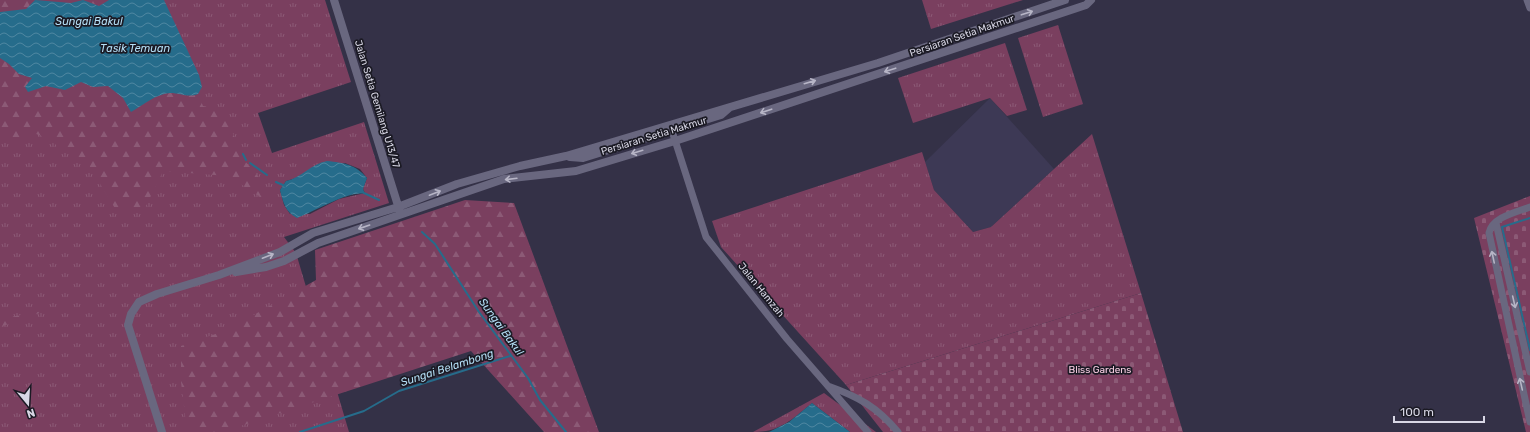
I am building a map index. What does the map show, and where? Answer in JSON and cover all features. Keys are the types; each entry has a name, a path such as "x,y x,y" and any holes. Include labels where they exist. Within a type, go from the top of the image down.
{"street":[{"name":"Jalan Setia Gemilang U13/47","path":"334,0 400,211"},
{"name":"Persiaran Setia Makmur","path":"400,211 457,184 520,166 566,156 878,62 1055,1 1065,0"},
{"path":"1069,0 1072,9"},
{"name":"Persiaran Setia Makmur","path":"162,432 128,325 131,314 139,302 157,294 219,275 280,252 313,233 400,211 504,179 576,171 675,141 1072,9 1092,0"},
{"path":"1527,0 1530,8"},
{"path":"1055,1 1060,13"},
{"path":"566,156 583,158 672,131 721,115 733,105"},
{"name":"Jalan Hamzah","path":"672,131 706,237 788,339 868,432"},
{"path":"1530,207 1502,218 1490,228 1489,233 1530,422"},
{"path":"1496,223 1530,372"},
{"path":"828,386 855,395 870,404 898,432"}],"shaded area":[{"path":"990,98 1054,169 991,227 973,232 934,190 925,162"}],"green space":[{"path":"0,0 325,0 351,82 258,113 272,153 364,122 389,203 284,237 296,253 349,432 0,432","holes":["345,163 360,169 367,178 363,189 365,193 339,199 310,214 290,214 284,205 280,190 286,181"]},
{"path":"0,0 35,0 26,9 0,12"},
{"path":"83,0 109,0 99,6"},
{"path":"922,0 1023,0 931,29"},
{"path":"1058,25 1083,104 1043,117 1018,38"},
{"path":"1005,43 1027,110 1007,116 990,98 913,123 898,78"},
{"path":"0,58 18,72 33,78 36,91 46,86 65,90 81,82 93,87 108,86 123,98 131,112 160,95 174,93 191,96 198,94 203,106 223,110 244,160 261,180 267,192 262,198 228,176 163,171 144,210 116,210 87,162 37,134 0,142"},
{"path":"1092,134 1141,293 846,385 721,247 712,221 922,152 934,190 973,232 991,227"},
{"path":"1530,196 1530,432 1526,432 1474,218"},
{"path":"465,200 514,203 599,432 544,432 471,351 222,432 199,432 186,423 181,382 181,346 227,330 316,280 315,250"},
{"name":"Bliss Gardens","path":"1141,293 1183,432 883,432 846,385"},
{"path":"48,310 0,327 0,319"},
{"path":"824,393 876,432 850,432 812,403 786,424 771,430 753,432"}],"water":[{"name":"Tasik Temuan","path":"35,0 71,3 83,0 99,6 109,0 164,0 199,75 202,87 198,94 194,95 170,93 160,95 131,112 123,98 108,86 93,87 81,82 65,90 46,86 28,92 25,87 32,78 19,74 9,64 0,58 0,12 26,9"},
{"path":"327,161 349,165 363,173 367,178 363,189 365,194 350,195 297,218 293,216 287,210 280,190 286,181 316,165"},
{"path":"812,403 850,432 769,432 789,422"}],"waterway":[{"name":"Sungai Bakul","path":"243,154 246,160"},
{"name":"Sungai Bakul","path":"250,163 267,175"},
{"name":"Sungai Bakul","path":"276,182 285,186"},
{"name":"Sungai Bakul","path":"364,193 379,200"},
{"path":"1530,218 1502,227 1530,350"},
{"name":"Sungai Bakul","path":"422,232 435,244 479,312 528,378 540,400 566,432"},
{"name":"Sungai Belambong","path":"300,432 364,411 399,391 510,356"}]}
